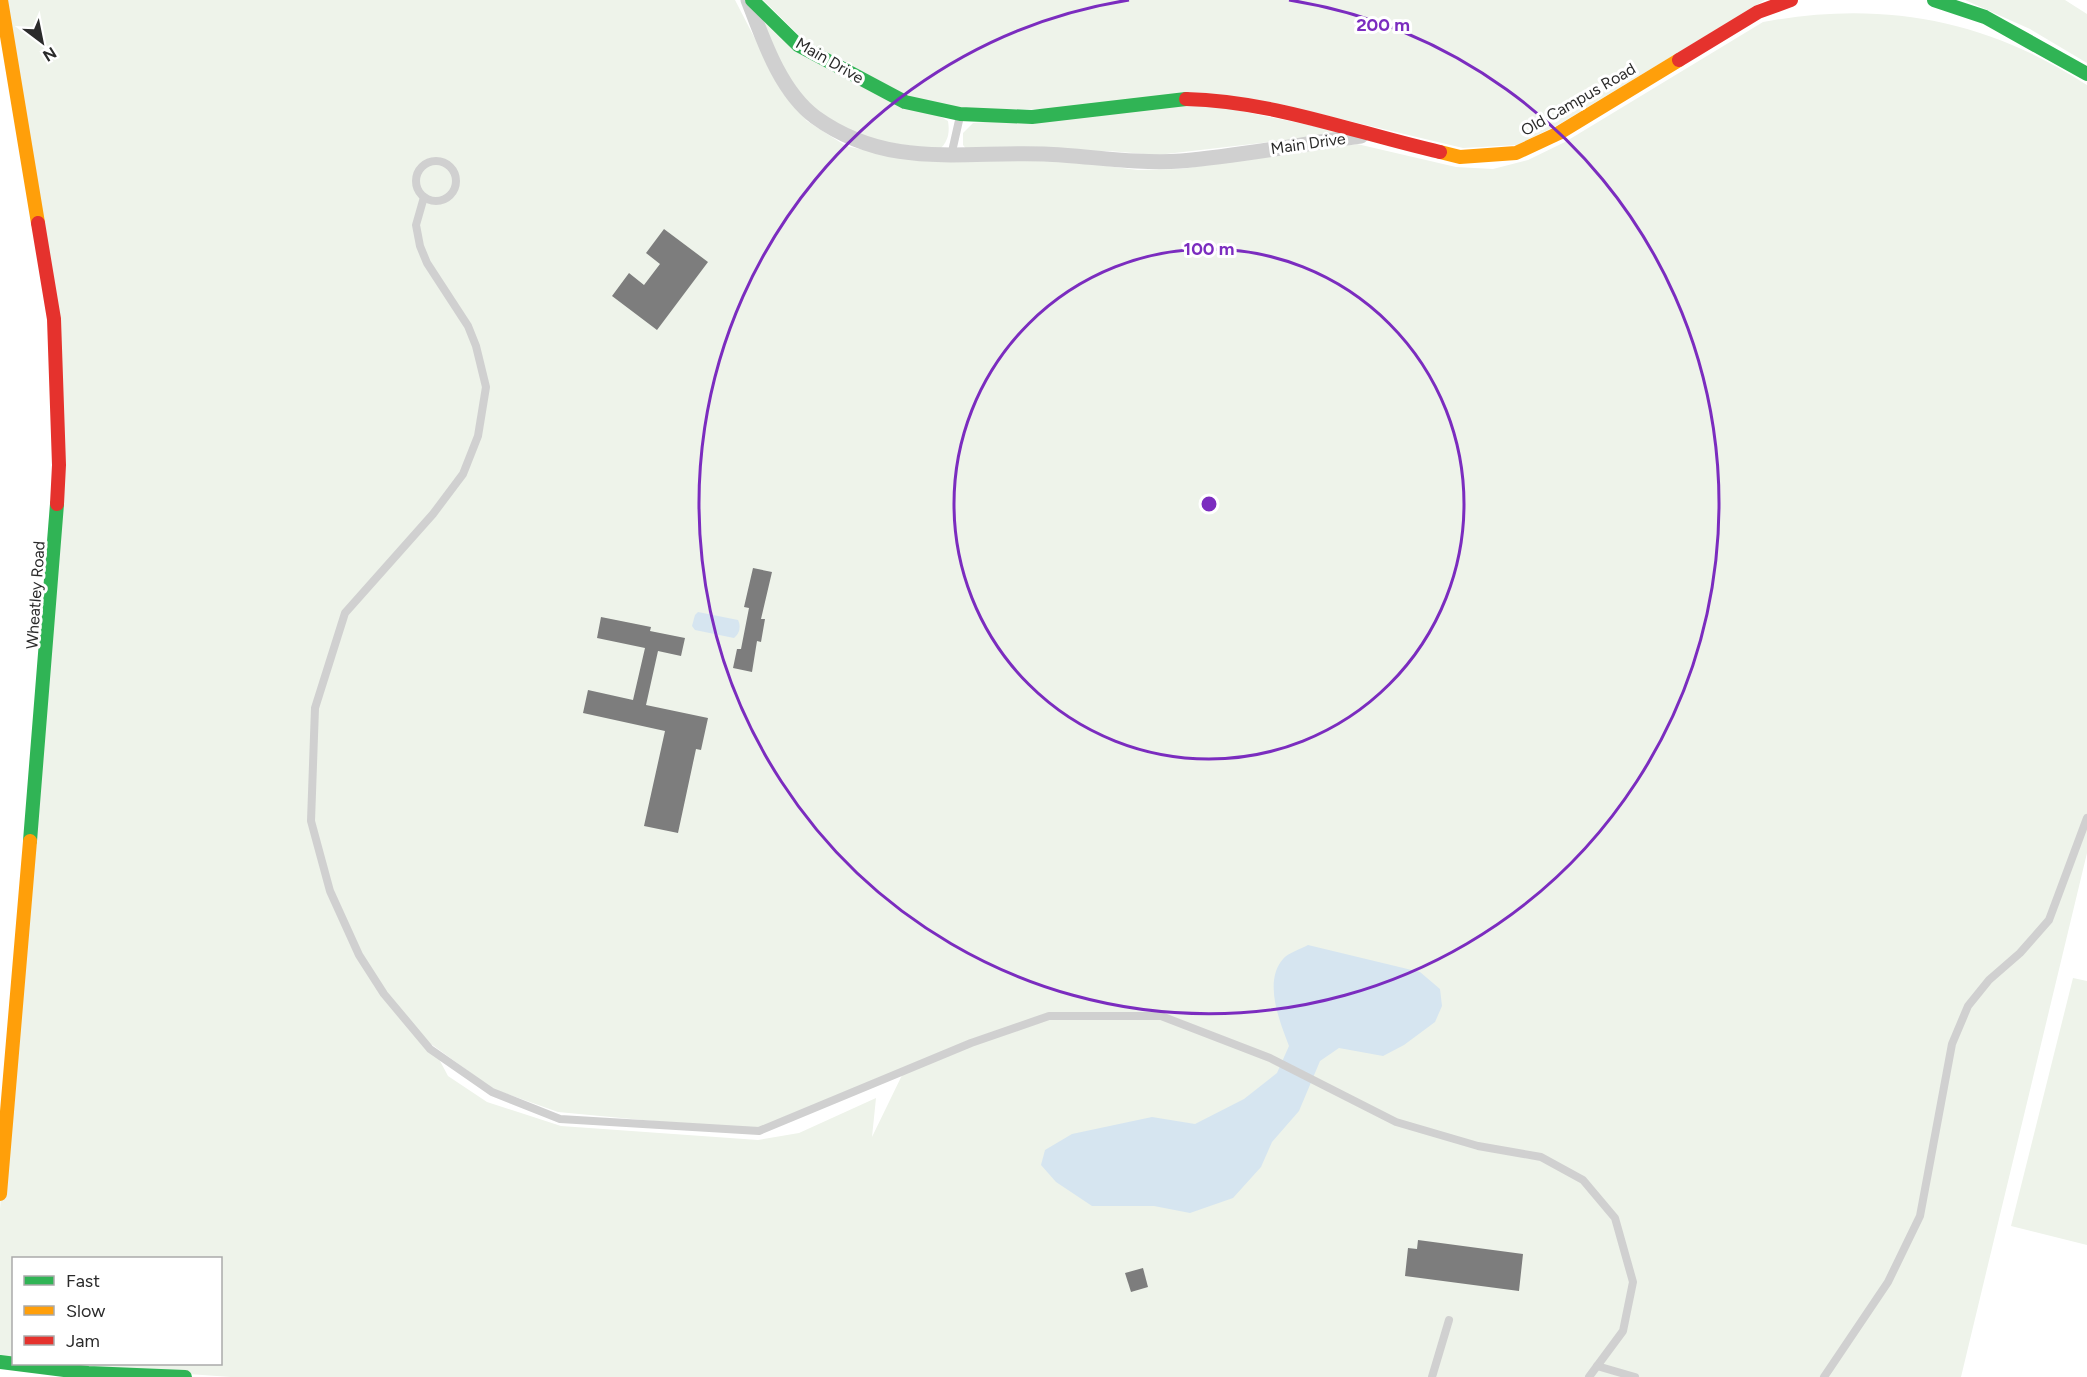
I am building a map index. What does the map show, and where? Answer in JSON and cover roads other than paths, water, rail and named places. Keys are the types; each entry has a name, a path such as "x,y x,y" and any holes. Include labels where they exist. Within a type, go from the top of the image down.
{"street":[{"name":"Wheatley Road","path":"0,1194 51,611 59,465 54,319 2,19 1,0"},
{"name":"Main Drive","path":"750,0 798,45 905,102 960,114 1032,117 1181,99 1227,100 1300,115 1366,135"},
{"name":"Main Drive","path":"750,0 770,55 792,90 813,116 852,141 893,151 951,156 1044,154 1137,161 1181,161 1366,135"},
{"name":"Old Campus Road","path":"1366,135 1460,157 1516,153 1558,134 1758,12 1791,0"},
{"path":"1934,0 1985,17 2087,74"},
{"path":"14,1365 51,1373 185,1377"}],"lane":[{"path":"951,156 960,114"},
{"path":"427,162 447,164 455,174 453,192 436,201 424,197 416,186 418,172 427,162"},
{"path":"424,197 416,225 420,246 427,262 468,326 477,346 486,387 478,436 463,474 432,514 345,613 315,708 311,821 330,891 359,955 384,994 430,1049 492,1092 560,1119 759,1131 970,1043 1049,1016 1161,1016 1270,1058 1396,1122 1478,1146 1541,1157 1583,1180 1614,1218 1633,1282 1623,1331 1589,1377"},
{"path":"1824,1377 1888,1282 1920,1216 1952,1044 1968,1006 1989,980 2020,954 2049,920 2087,818"},
{"path":"1432,1377 1449,1320"},
{"path":"1597,1366 1635,1377"}]}
